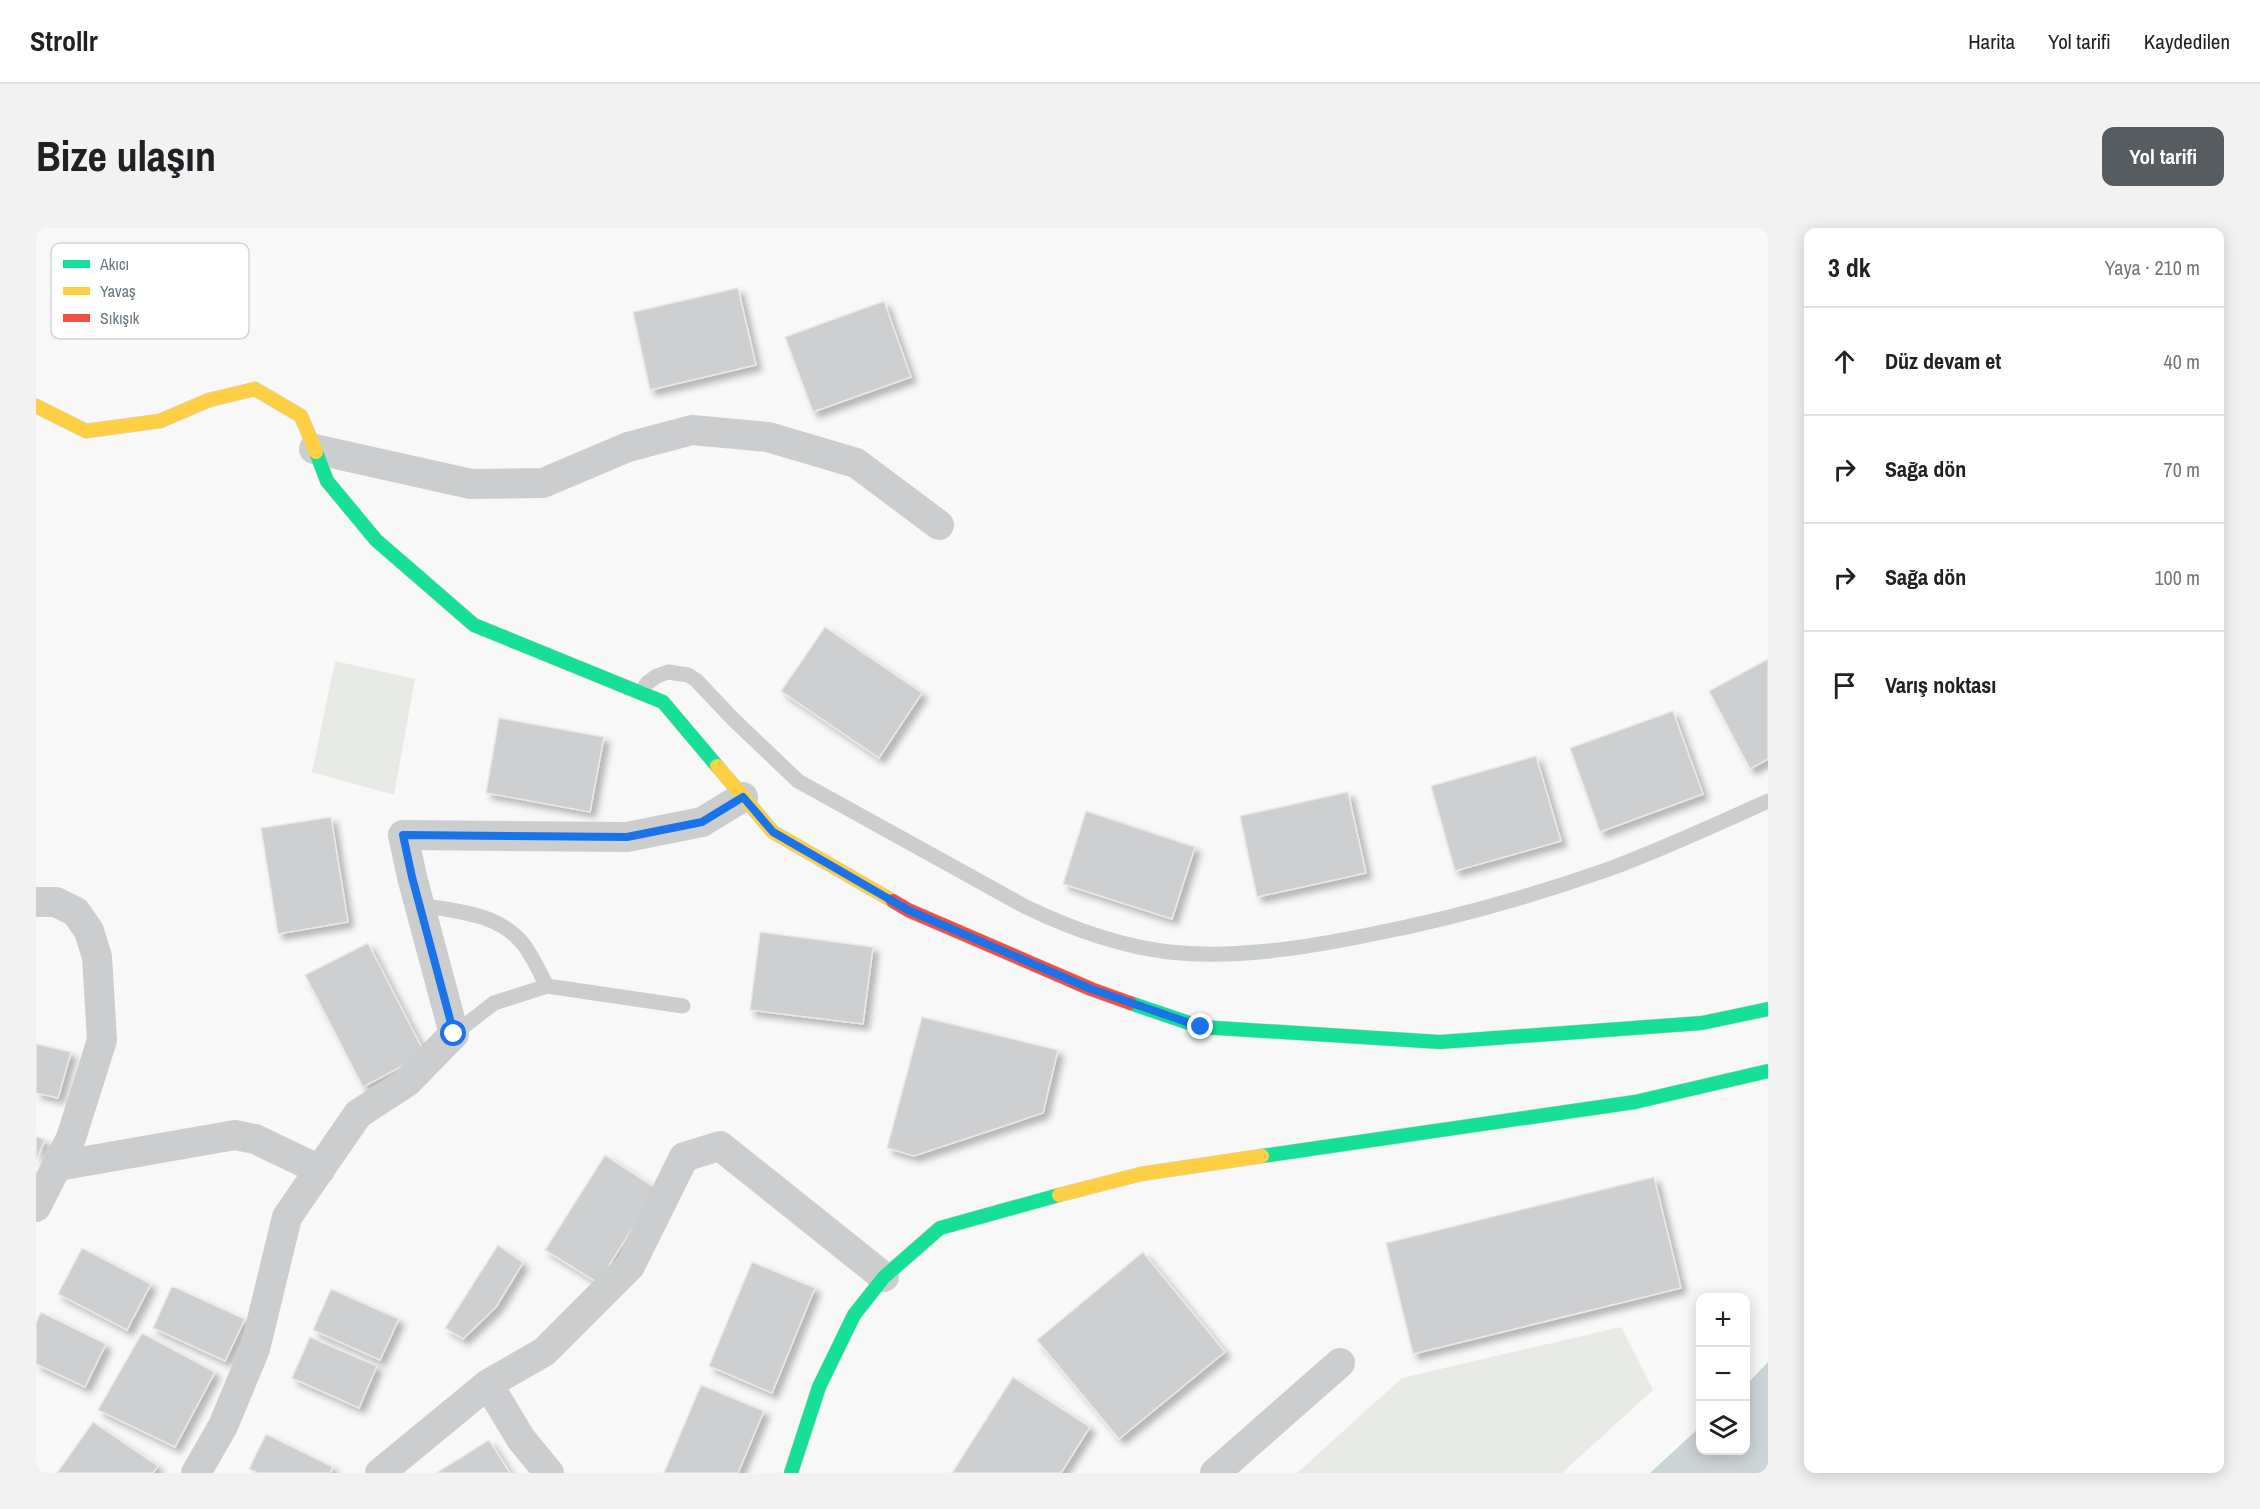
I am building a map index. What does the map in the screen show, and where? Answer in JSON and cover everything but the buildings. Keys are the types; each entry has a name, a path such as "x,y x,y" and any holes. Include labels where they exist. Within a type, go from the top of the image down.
{"street":[{"path":"36,406 86,431 160,421 209,400 255,389 301,416 327,481 376,540 474,625 588,674 663,702 773,832 908,910 1091,989 1201,1027 1440,1042 1702,1023 1768,1009"},
{"path":"314,449 471,484 543,483 628,447 692,430 768,437 856,463 939,525"},
{"path":"196,1473 223,1426 255,1349 287,1217 358,1114 407,1082 454,1034 419,905 403,835 627,837 702,822 743,797"},
{"path":"36,902 56,902 76,912 89,931 97,957 102,1040 71,1138 36,1207"},
{"path":"790,1473 819,1387 854,1315 884,1277 940,1228 1006,1208 1141,1174 1635,1102 1768,1071"},
{"path":"58,1166 235,1135 255,1139 320,1170"},
{"path":"380,1473 488,1384 544,1352 630,1266 684,1157 720,1146 884,1277"},
{"path":"1215,1473 1340,1363"},
{"path":"488,1384 521,1439 549,1473"}],"lane":[{"path":"641,693 647,683 657,676 668,672 688,675 696,680 798,781 1026,907 1060,923 1114,941 1170,952 1228,953 1316,946 1475,911 1610,869 1671,845 1768,801"},
{"path":"419,905 479,915 508,929 525,946 547,986"},
{"path":"454,1034 494,1003 547,986 683,1006"}],"shaded area":[{"path":"335,661 415,679 394,795 312,772"},
{"path":"1621,1327 1653,1390 1562,1473 1297,1473 1402,1378"},
{"path":"1768,1362 1768,1473 1650,1473 1696,1431 1696,1455 1750,1455 1750,1381"}],"traffic: fast":[{"path":"316,452 327,481 376,540 474,625 663,702 717,766"},
{"path":"1130,1003 1201,1027 1440,1042 1702,1023 1768,1009"},
{"path":"1262,1156 1635,1102 1768,1071"},
{"path":"791,1473 819,1387 854,1315 884,1277 940,1228 1059,1195"}],"traffic: slow":[{"path":"36,406 86,431 160,421 209,400 255,389 301,416 316,452"},
{"path":"717,766 773,832 893,901"},
{"path":"1059,1195 1141,1174 1262,1156"}],"traffic: jam":[{"path":"893,901 908,910 1091,989 1130,1003"}],"route":[{"path":"454,1034 403,835 627,837 702,822 743,797 773,832 908,910 1091,989 1201,1027"}]}
